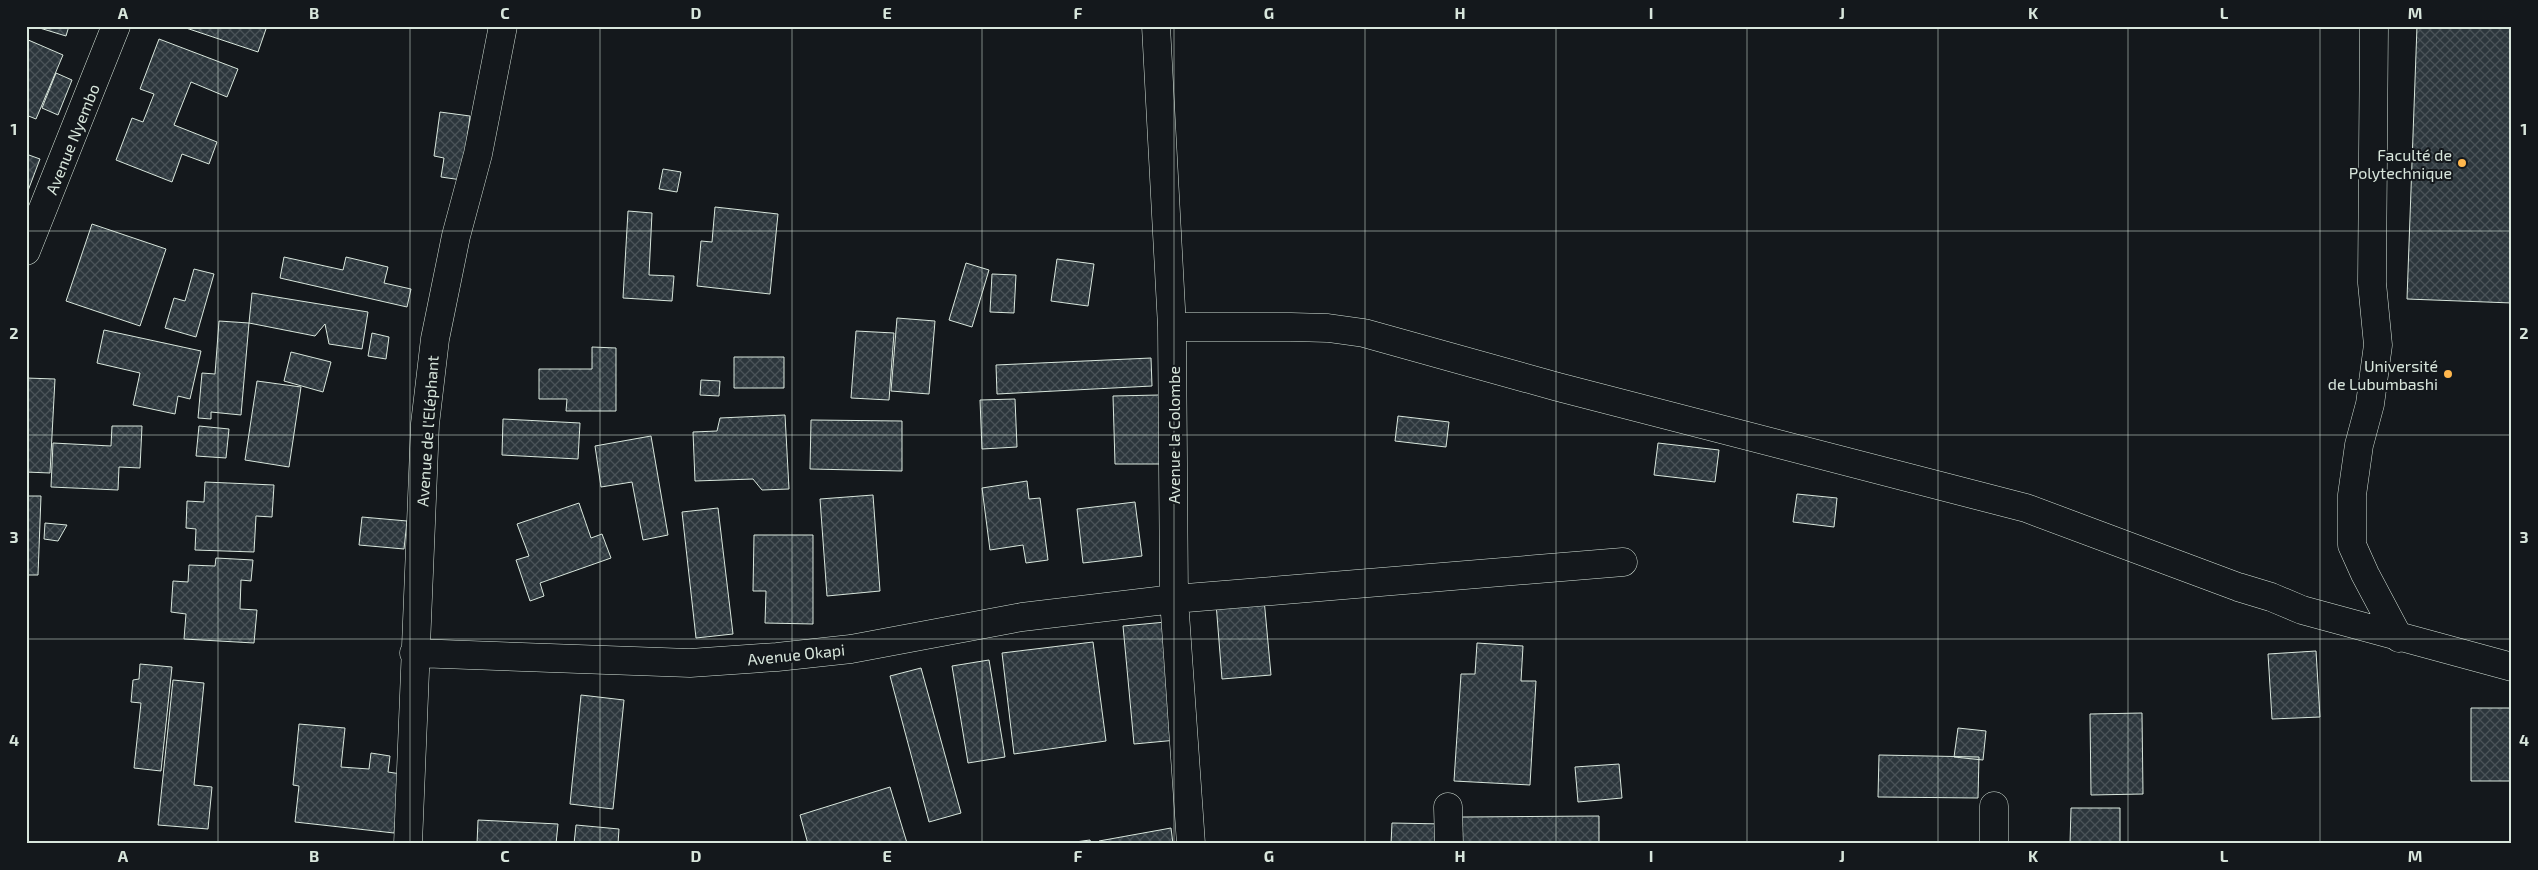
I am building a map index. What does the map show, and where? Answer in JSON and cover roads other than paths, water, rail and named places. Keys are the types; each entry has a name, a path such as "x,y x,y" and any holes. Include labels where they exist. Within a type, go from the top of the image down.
{"street":[{"name":"Avenue Nyembo","path":"26,251 116,26"},
{"name":"Avenue de l'Eléphant","path":"408,844 414,653 425,424 435,339 456,236 478,154 503,26"},
{"name":"Avenue la Colombe","path":"1156,26 1172,327 1174,599 1192,844"},
{"path":"2374,26 2372,284 2378,345 2370,404 2359,446 2352,495 2352,545 2399,638"},
{"path":"1172,327 1328,328 1364,333 1558,387 2026,508 2302,610 2512,668"},
{"name":"Avenue Okapi","path":"414,653 690,663 777,657 851,648 1022,617 1174,599 1622,562"},
{"path":"1448,806 1449,844"},
{"path":"1994,806 1994,844"}],"place":[{"name":"Faculté de Polytechnique","path":"2462,163"},
{"name":"Université de Lubumbashi","path":"2448,374"}]}
